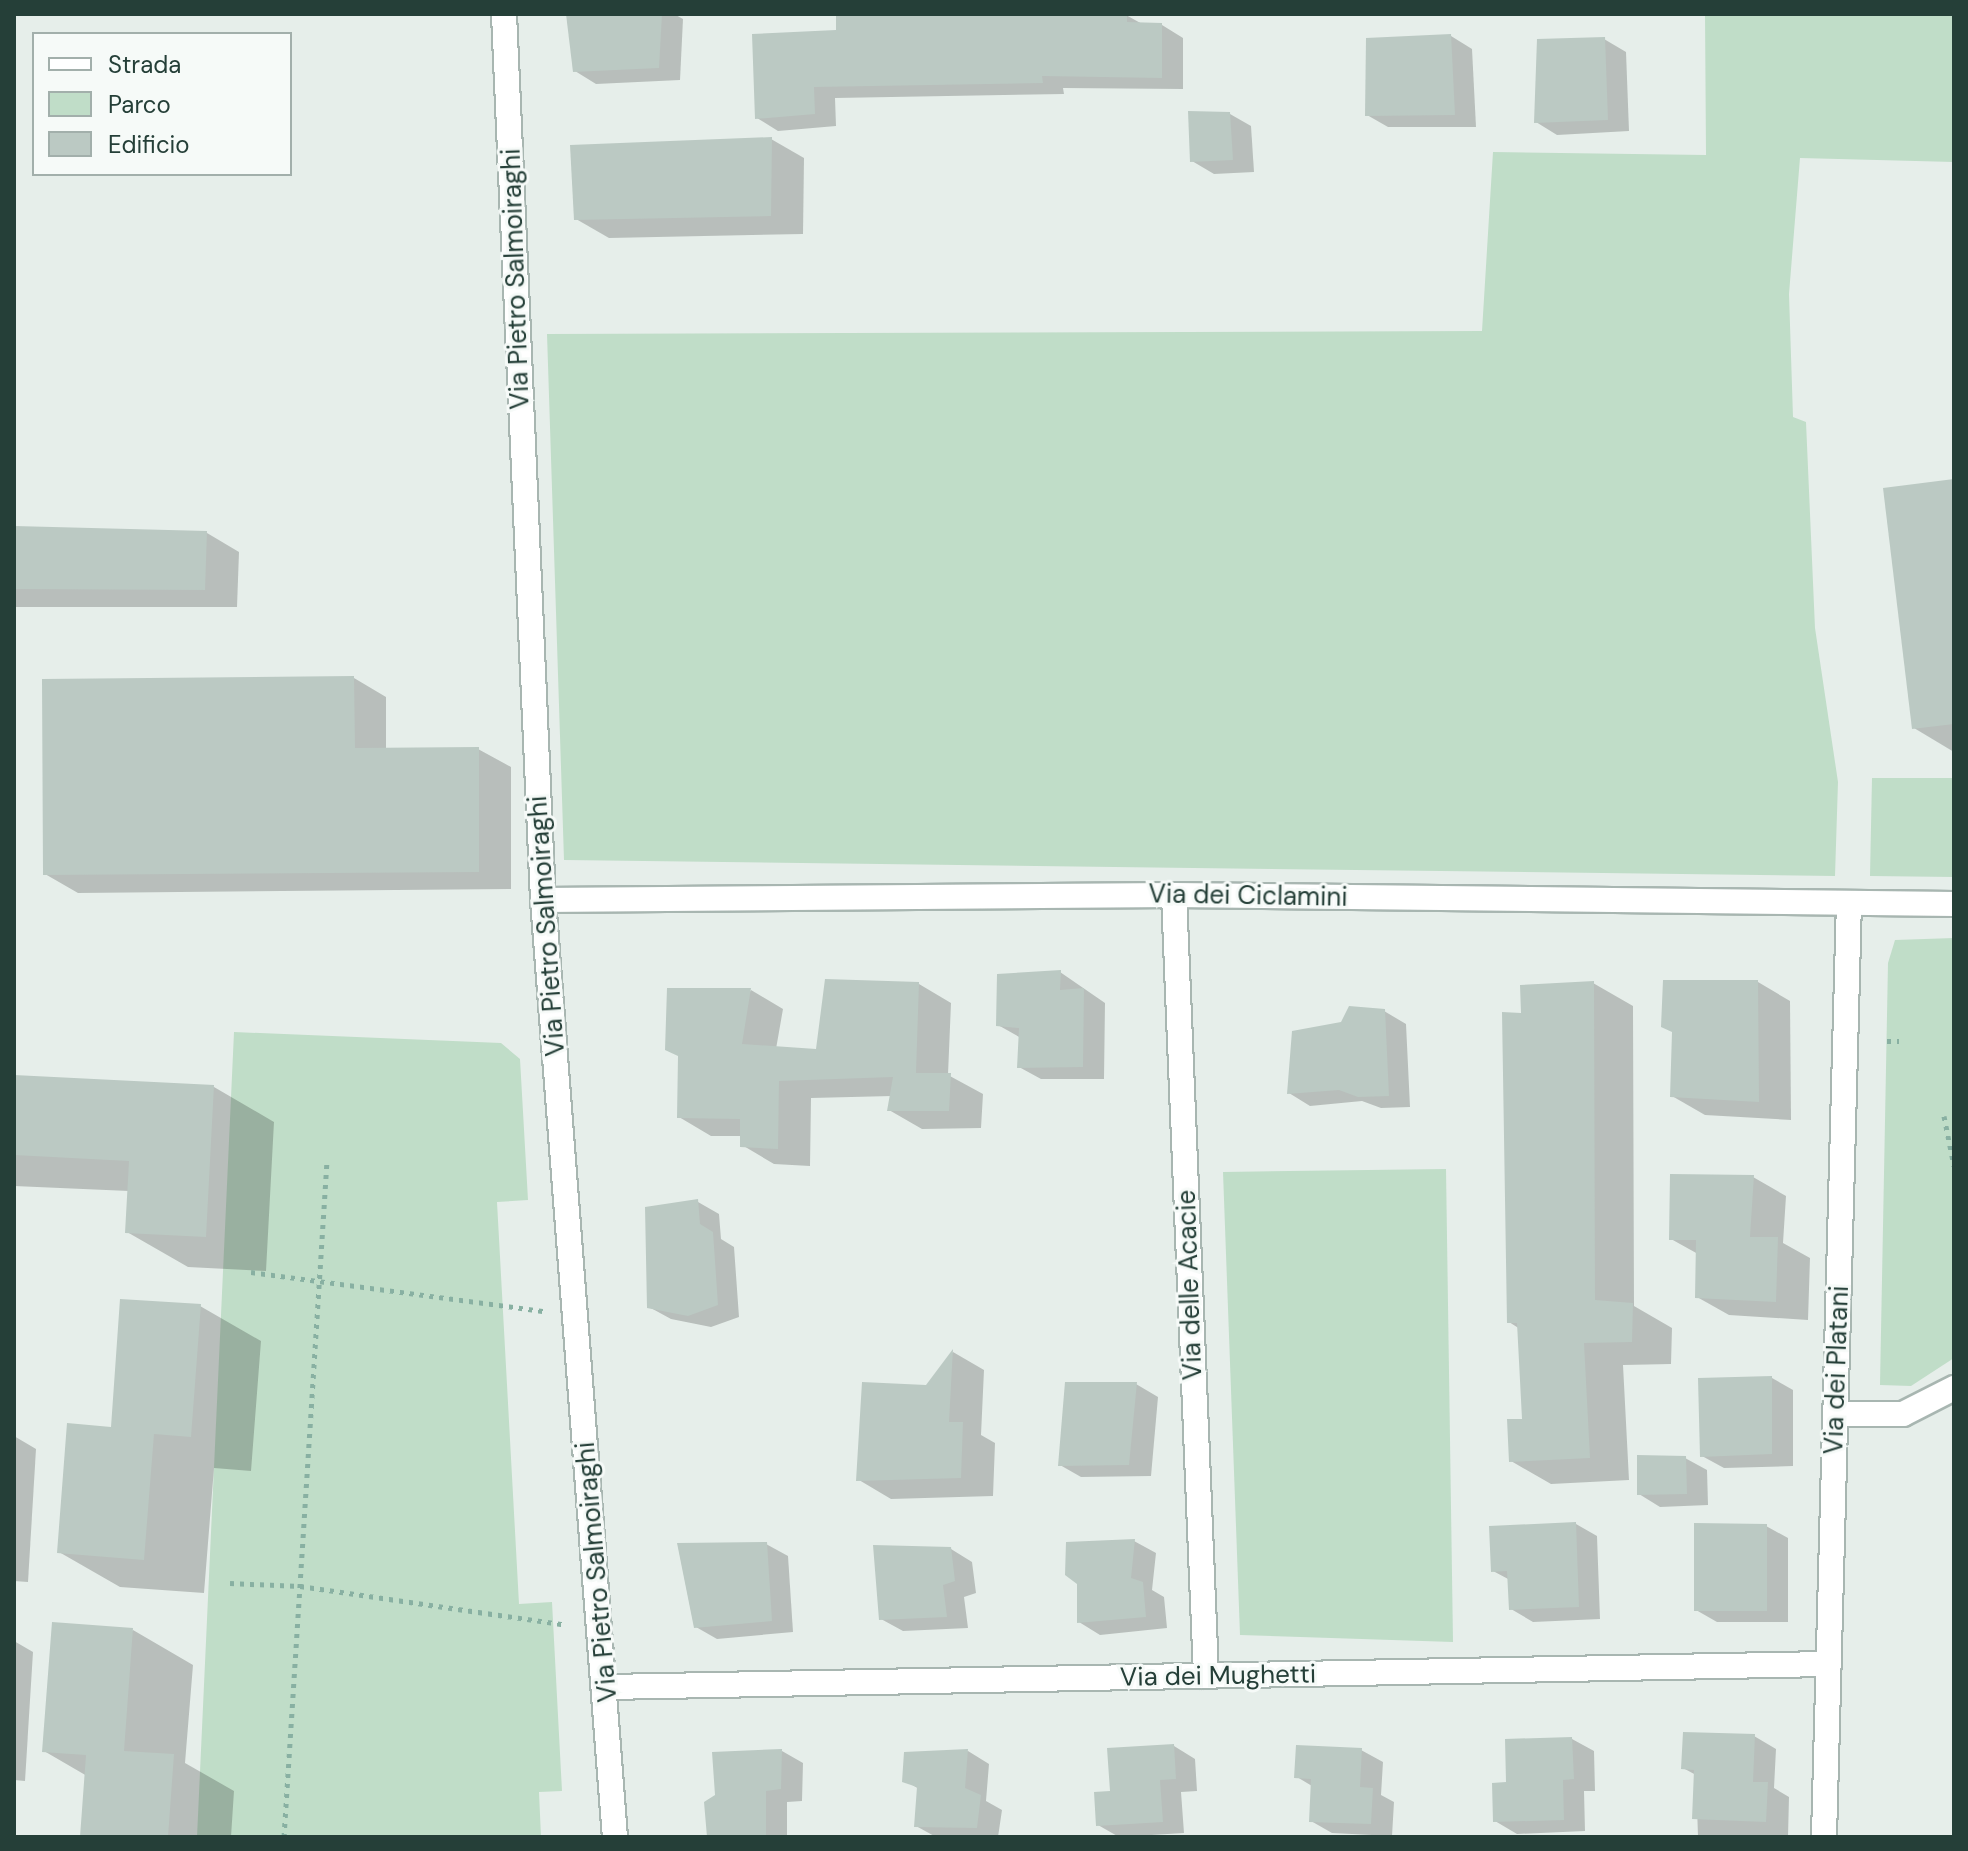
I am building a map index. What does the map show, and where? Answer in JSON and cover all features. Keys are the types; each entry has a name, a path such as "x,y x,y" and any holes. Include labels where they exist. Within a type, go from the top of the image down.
{"street":[{"name":"Via Pietro Salmoiraghi","path":"504,14 543,900 607,1687 615,1837"},
{"name":"Via dei Ciclamini","path":"543,900 1174,895 1954,904"},
{"name":"Via delle Acacie","path":"1174,895 1206,1676"},
{"name":"Via dei Platani","path":"1824,1837 1849,903"},
{"path":"1836,1414 1903,1414 1954,1388"},
{"name":"Via dei Mughetti","path":"607,1687 1829,1664"}],"path":[{"path":"1887,1041 1899,1041"},
{"path":"1944,1116 1954,1166"},
{"path":"284,1837 327,1161"},
{"path":"251,1272 320,1278 577,1316"},
{"path":"230,1583 300,1586 602,1630"}],"green space":[{"path":"1705,14 1954,14 1954,162 1800,158 1789,294 1793,417 1806,422 1815,628 1838,782 1835,876 564,860 547,334 1482,331 1493,152 1706,155"},
{"path":"1872,778 1954,778 1954,877 1870,876"},
{"path":"1954,938 1954,1358 1911,1386 1880,1385 1888,963 1895,940"},
{"path":"234,1032 501,1043 520,1059 528,1200 497,1202 519,1604 552,1602 562,1791 539,1792 541,1837 197,1837"},
{"path":"1446,1169 1453,1642 1240,1635 1223,1172"}],"building":[{"path":"566,14 662,14 659,68 573,72"},
{"path":"1127,14 1127,22 1162,23 1162,78 1042,76 1043,83 814,87 815,114 755,119 752,34 836,30 836,16"},
{"path":"1451,34 1455,115 1365,116 1366,38"},
{"path":"1605,37 1608,120 1534,123 1537,39"},
{"path":"1188,111 1230,112 1233,160 1190,162"},
{"path":"772,137 771,216 574,220 570,145"},
{"path":"1954,479 1954,724 1912,729 1883,488"},
{"path":"14,526 207,531 205,590 14,589"},
{"path":"354,676 355,748 479,747 479,872 43,875 42,679"},
{"path":"1061,970 1060,990 1084,988 1083,1067 1017,1068 1019,1028 996,1026 997,974"},
{"path":"825,979 919,982 916,1073 951,1073 949,1111 887,1111 893,1077 779,1081 778,1149 740,1147 740,1119 677,1118 678,1056 665,1050 667,988 751,988 742,1044 816,1049"},
{"path":"1663,980 1758,980 1759,1102 1670,1097 1672,1032 1661,1027"},
{"path":"1594,981 1595,1300 1633,1303 1632,1342 1584,1343 1590,1458 1509,1462 1507,1419 1522,1419 1517,1323 1507,1323 1502,1012 1521,1013 1520,985"},
{"path":"1349,1006 1385,1009 1389,1096 1358,1097 1339,1090 1287,1094 1292,1031 1341,1022"},
{"path":"14,1075 214,1085 206,1237 125,1233 129,1161 14,1155"},
{"path":"1670,1174 1754,1175 1750,1237 1778,1237 1776,1302 1695,1298 1696,1240 1669,1240"},
{"path":"698,1199 700,1224 713,1232 718,1305 688,1316 647,1308 645,1207"},
{"path":"120,1299 201,1304 191,1437 154,1434 144,1560 57,1553 67,1423 111,1427"},
{"path":"953,1349 949,1422 963,1422 961,1478 856,1481 862,1382 926,1385"},
{"path":"1772,1376 1772,1454 1700,1457 1698,1378"},
{"path":"1065,1382 1137,1382 1129,1465 1058,1466"},
{"path":"1637,1455 1686,1456 1687,1494 1637,1495"},
{"path":"1576,1522 1579,1607 1509,1610 1507,1571 1491,1572 1489,1526"},
{"path":"1694,1523 1767,1524 1767,1611 1694,1611"},
{"path":"1135,1539 1131,1578 1143,1582 1146,1617 1077,1623 1077,1584 1065,1575 1066,1542"},
{"path":"767,1542 772,1621 694,1628 677,1543"},
{"path":"873,1545 951,1547 955,1581 943,1585 947,1617 879,1620"},
{"path":"52,1622 133,1628 124,1751 174,1754 168,1837 80,1837 86,1755 42,1752"},
{"path":"1683,1732 1755,1734 1753,1782 1768,1782 1766,1822 1692,1819 1694,1770 1681,1769"},
{"path":"1572,1737 1574,1779 1563,1780 1564,1820 1493,1822 1492,1783 1506,1782 1505,1739"},
{"path":"1174,1744 1176,1779 1160,1780 1163,1822 1096,1826 1094,1792 1110,1791 1107,1748"},
{"path":"1296,1745 1362,1748 1360,1787 1373,1788 1371,1824 1309,1822 1311,1779 1294,1778"},
{"path":"782,1749 781,1789 766,1791 766,1837 707,1837 704,1802 715,1795 712,1752"},
{"path":"968,1749 965,1788 981,1795 977,1828 914,1827 917,1787 902,1782 904,1752"}]}
